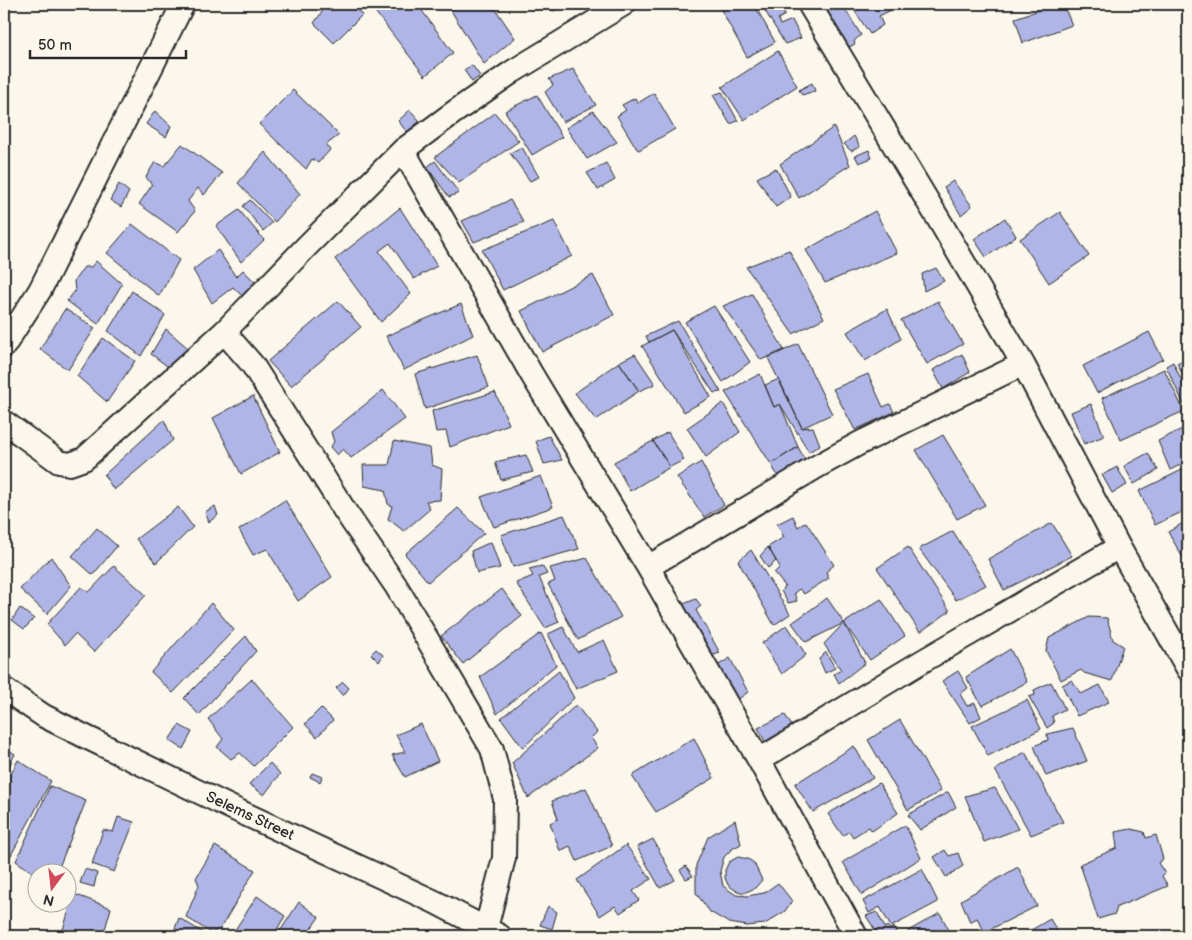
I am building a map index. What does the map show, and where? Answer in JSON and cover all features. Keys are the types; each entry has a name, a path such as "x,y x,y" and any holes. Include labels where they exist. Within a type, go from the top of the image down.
{"street":[{"path":"4,346 40,290 184,4"},
{"path":"4,422 59,462 70,464 84,459 224,332 403,150 512,72 624,4"},
{"path":"809,4 1023,364 1119,547 1188,669"},
{"path":"403,150 532,375 648,567 759,760 856,936"},
{"path":"224,332 252,364 345,511 396,586 492,749 505,799 504,858 490,934"},
{"path":"648,567 860,443 1023,364"},
{"path":"759,760 921,662 1119,547"},
{"name":"Selems Street","path":"4,689 44,716 232,808 435,902 490,934"}],"building":[{"path":"319,4 352,4 362,15 334,43 314,23 322,12"},
{"path":"369,4 417,4 453,53 425,76"},
{"path":"447,4 492,4 515,38 484,64"},
{"path":"550,4 567,4 553,11"},
{"path":"588,4 601,4 591,9"},
{"path":"718,4 754,4 775,42 747,57"},
{"path":"761,4 778,4 785,15 778,19 780,25 792,20 801,38 785,44"},
{"path":"824,4 842,4 861,35 854,41 855,44 847,48"},
{"path":"850,4 887,4 891,10 879,16 883,25 870,34"},
{"path":"895,4 909,4 899,10"},
{"path":"1057,4 1063,4 1072,25 1023,43 1015,18"},
{"path":"778,51 797,86 744,120 722,87"},
{"path":"472,65 480,76 472,82 464,70"},
{"path":"573,69 596,105 563,122 545,92 553,85 549,79"},
{"path":"812,83 815,91 802,95 799,90"},
{"path":"293,90 339,135 326,145 330,150 318,163 312,159 306,169 259,124"},
{"path":"722,92 738,121 730,124 713,95"},
{"path":"654,93 675,129 639,150 617,116 626,110 622,105 635,98 638,103"},
{"path":"537,95 562,137 532,155 505,111"},
{"path":"410,110 420,121 407,132 398,121"},
{"path":"155,111 171,126 166,137 146,124"},
{"path":"593,111 617,142 587,159 566,128"},
{"path":"495,113 519,141 459,183 435,157"},
{"path":"834,127 850,165 799,198 780,164"},
{"path":"854,136 860,147 851,151 844,144"},
{"path":"182,144 222,173 204,195 198,188 188,201 195,211 178,232 139,204 152,185 146,177 155,162 164,166"},
{"path":"522,147 539,177 530,181 510,153"},
{"path":"869,150 872,158 859,163 855,156"},
{"path":"265,152 300,194 275,222 238,183"},
{"path":"435,161 459,193 449,197 427,167"},
{"path":"606,163 615,180 598,190 587,173"},
{"path":"776,168 791,197 776,207 757,178"},
{"path":"953,181 972,206 961,215 944,187"},
{"path":"119,184 129,192 121,207 110,200"},
{"path":"250,200 272,223 263,231 243,206"},
{"path":"510,200 524,222 474,242 462,221"},
{"path":"400,208 437,266 414,279 390,243 379,251 411,294 381,322 335,259"},
{"path":"239,210 264,240 241,262 216,226"},
{"path":"875,211 897,253 825,283 806,250"},
{"path":"1060,212 1089,256 1049,283 1020,239"},
{"path":"1005,218 1016,236 986,257 974,239"},
{"path":"554,221 572,256 503,290 482,250"},
{"path":"132,224 179,260 159,296 107,253"},
{"path":"218,250 236,277 243,270 260,287 248,302 233,287 212,303 193,270"},
{"path":"789,250 824,318 793,334 746,267"},
{"path":"96,261 122,284 98,324 67,301 75,291 74,281 84,267 91,267"},
{"path":"936,268 944,281 924,291 922,274"},
{"path":"593,275 614,315 542,352 521,311"},
{"path":"132,291 165,315 141,356 108,331"},
{"path":"752,294 784,350 761,360 723,306"},
{"path":"338,301 361,327 291,386 268,361"},
{"path":"938,301 963,344 927,364 901,320"},
{"path":"461,304 473,335 404,370 386,336"},
{"path":"714,306 750,362 723,382 685,322"},
{"path":"65,309 95,328 68,370 40,349"},
{"path":"887,309 901,339 865,361 847,332"},
{"path":"678,321 721,392 714,393 672,330 649,342 646,336"},
{"path":"166,329 188,348 171,369 151,354"},
{"path":"672,330 711,397 684,412 642,346"},
{"path":"1149,332 1163,359 1097,393 1083,366"},
{"path":"103,338 135,361 107,402 77,376"},
{"path":"798,344 832,414 802,428 768,358"},
{"path":"635,354 655,384 639,391 619,362"},
{"path":"962,354 970,372 943,389 933,370"},
{"path":"477,355 489,387 425,409 415,374"},
{"path":"1188,357 1188,386 1177,363"},
{"path":"619,362 639,391 596,420 575,393"},
{"path":"1173,362 1188,394 1188,405 1185,407 1166,366"},
{"path":"1164,369 1184,411 1121,440 1102,398"},
{"path":"760,374 774,407 780,404 798,447 771,464 725,392"},
{"path":"868,374 883,407 890,404 894,412 855,430 833,389"},
{"path":"779,379 802,428 813,427 820,445 809,452 780,404 774,407 765,385"},
{"path":"383,390 405,419 351,458 343,449 337,455 330,447 334,442 331,432"},
{"path":"495,392 509,424 450,447 446,431 436,432 432,411"},
{"path":"253,396 280,452 241,474 213,418"},
{"path":"723,403 740,432 706,457 687,428"},
{"path":"1091,404 1104,436 1084,444 1071,412"},
{"path":"164,420 173,440 114,490 104,475"},
{"path":"1188,426 1188,461 1170,470 1158,441"},
{"path":"668,432 684,460 670,467 653,441"},
{"path":"943,435 985,505 957,519 916,450"},
{"path":"549,436 562,460 544,464 536,441"},
{"path":"394,441 430,448 432,465 442,469 440,500 426,501 430,509 404,531 388,519 392,506 388,504 385,490 364,486 363,465 389,465"},
{"path":"653,441 670,467 630,491 614,462"},
{"path":"798,447 807,464 779,478 771,464"},
{"path":"1148,453 1158,470 1134,484 1124,466"},
{"path":"526,455 533,472 501,480 495,462"},
{"path":"701,462 724,505 704,517 677,477"},
{"path":"1117,467 1127,485 1112,493 1102,475"},
{"path":"1188,467 1188,509 1155,525 1139,491"},
{"path":"541,476 553,507 494,527 481,497"},
{"path":"285,500 332,577 298,601 267,549 253,555 239,530"},
{"path":"215,506 218,515 209,522 205,512"},
{"path":"178,507 193,527 156,563 136,539"},
{"path":"458,508 484,533 428,582 405,554"},
{"path":"564,515 579,549 513,567 501,535"},
{"path":"793,516 798,527 806,522 834,565 826,572 829,578 804,594 799,589 794,593 797,601 788,603 781,591 785,586 774,573 780,567 768,547 784,537 777,524"},
{"path":"1188,520 1188,561 1186,563 1168,532"},
{"path":"1052,523 1072,556 1004,590 988,559"},
{"path":"97,528 117,546 93,575 72,556"},
{"path":"953,531 986,585 956,600 919,549"},
{"path":"491,542 500,568 477,573 471,551"},
{"path":"768,547 776,561 768,568 760,556"},
{"path":"908,547 950,611 920,632 877,568"},
{"path":"751,550 790,614 774,625 738,561"},
{"path":"51,557 71,586 47,614 20,589"},
{"path":"587,558 621,617 578,640 548,584 555,581 550,568"},
{"path":"114,566 146,595 94,652 75,634 65,645 47,624 81,587 89,592"},
{"path":"542,566 547,574 539,577 559,622 545,628 516,583 533,576 529,569"},
{"path":"502,589 522,616 463,664 441,636"},
{"path":"827,598 844,623 806,642 792,623"},
{"path":"696,599 701,606 696,610 720,653 711,656 681,605"},
{"path":"881,599 905,636 870,660 844,623"},
{"path":"211,603 234,630 173,693 151,672"},
{"path":"20,608 34,619 24,629 12,620"},
{"path":"1089,617 1107,618 1113,640 1123,646 1112,681 1084,673 1081,670 1061,680 1046,651 1049,638"},
{"path":"844,623 865,663 839,683 834,674 841,670 824,644"},
{"path":"787,625 806,655 782,674 762,643"},
{"path":"563,627 577,652 604,640 618,671 576,689 548,634"},
{"path":"541,633 556,665 497,714 480,677"},
{"path":"246,636 256,651 199,715 184,698"},
{"path":"376,649 383,655 379,662 371,654"},
{"path":"1010,649 1027,682 982,706 966,677"},
{"path":"826,652 835,668 825,673 819,659"},
{"path":"730,658 748,692 736,701 717,666"},
{"path":"559,671 574,698 523,748 501,718"},
{"path":"958,671 968,688 960,694 967,706 975,703 981,717 970,723 942,681"},
{"path":"252,679 293,727 254,766 240,753 231,759 217,747 223,739 208,719"},
{"path":"1072,680 1081,694 1100,685 1109,702 1077,716 1062,685"},
{"path":"343,682 349,688 343,696 336,688"},
{"path":"1051,682 1065,709 1052,716 1054,723 1047,728 1029,697 1035,695 1034,690"},
{"path":"1027,700 1041,729 988,756 972,726"},
{"path":"576,705 597,732 591,738 598,748 528,798 512,763"},
{"path":"321,708 333,720 317,737 305,724"},
{"path":"785,715 794,729 766,743 758,728"},
{"path":"900,720 941,791 908,810 868,740"},
{"path":"421,724 438,761 405,777 392,755 405,752 396,735"},
{"path":"179,725 192,732 183,749 169,740"},
{"path":"1073,728 1087,761 1046,776 1034,746 1048,740 1047,734"},
{"path":"694,738 714,778 656,812 632,776"},
{"path":"854,746 873,778 813,812 795,784"},
{"path":"4,747 15,754 4,776"},
{"path":"1025,752 1063,822 1031,835 995,770"},
{"path":"18,760 51,781 10,857 4,853 4,788"},
{"path":"270,763 280,774 264,795 249,784"},
{"path":"312,773 322,777 320,782 310,777"},
{"path":"879,783 898,813 872,831 869,827 853,837 849,831 843,836 828,814"},
{"path":"50,786 86,801 61,862 28,862 28,869 16,861"},
{"path":"586,788 612,846 577,861 570,846 560,851 550,823 558,819 552,801"},
{"path":"995,788 1018,829 984,842 965,796"},
{"path":"948,792 956,807 920,830 908,815"},
{"path":"118,817 134,822 114,872 92,864 103,830 113,832"},
{"path":"735,820 741,844 724,857 720,871 723,886 736,895 747,896 764,893 778,883 792,901 785,911 765,924 747,926 729,923 710,912 696,893 696,865 708,837"},
{"path":"905,825 921,858 862,895 843,862"},
{"path":"1131,829 1144,832 1146,838 1156,835 1163,859 1158,863 1165,873 1162,876 1168,886 1117,907 1115,914 1098,919 1080,864 1117,848 1115,832"},
{"path":"653,839 675,880 660,888 637,847"},
{"path":"626,845 651,879 633,891 639,900 620,913 615,906 600,916 577,880"},
{"path":"215,846 255,870 220,929 211,933 186,917 199,885 196,878"},
{"path":"945,850 949,856 958,853 963,866 946,877 934,857"},
{"path":"738,857 748,859 754,863 762,880 755,888 744,893 728,885 725,878 725,870 729,862"},
{"path":"686,866 693,876 686,879 680,870"},
{"path":"1018,867 1037,906 985,932 977,918 970,922 961,900"},
{"path":"85,869 97,873 94,887 80,883"},
{"path":"922,869 938,902 891,927 880,907 869,913 863,901"},
{"path":"78,896 111,908 103,936 61,936 68,912 78,912"},
{"path":"257,896 285,916 273,936 231,936"},
{"path":"299,902 319,917 306,936 277,936"},
{"path":"548,906 557,912 552,929 540,925"},
{"path":"877,912 885,928 887,926 890,929 894,927 896,932 888,936 879,936 866,916"},
{"path":"940,913 952,936 911,936 908,931"},
{"path":"179,918 209,936 172,936"},
{"path":"1050,919 1060,936 1021,936"},
{"path":"614,929 620,936 606,936"}]}
